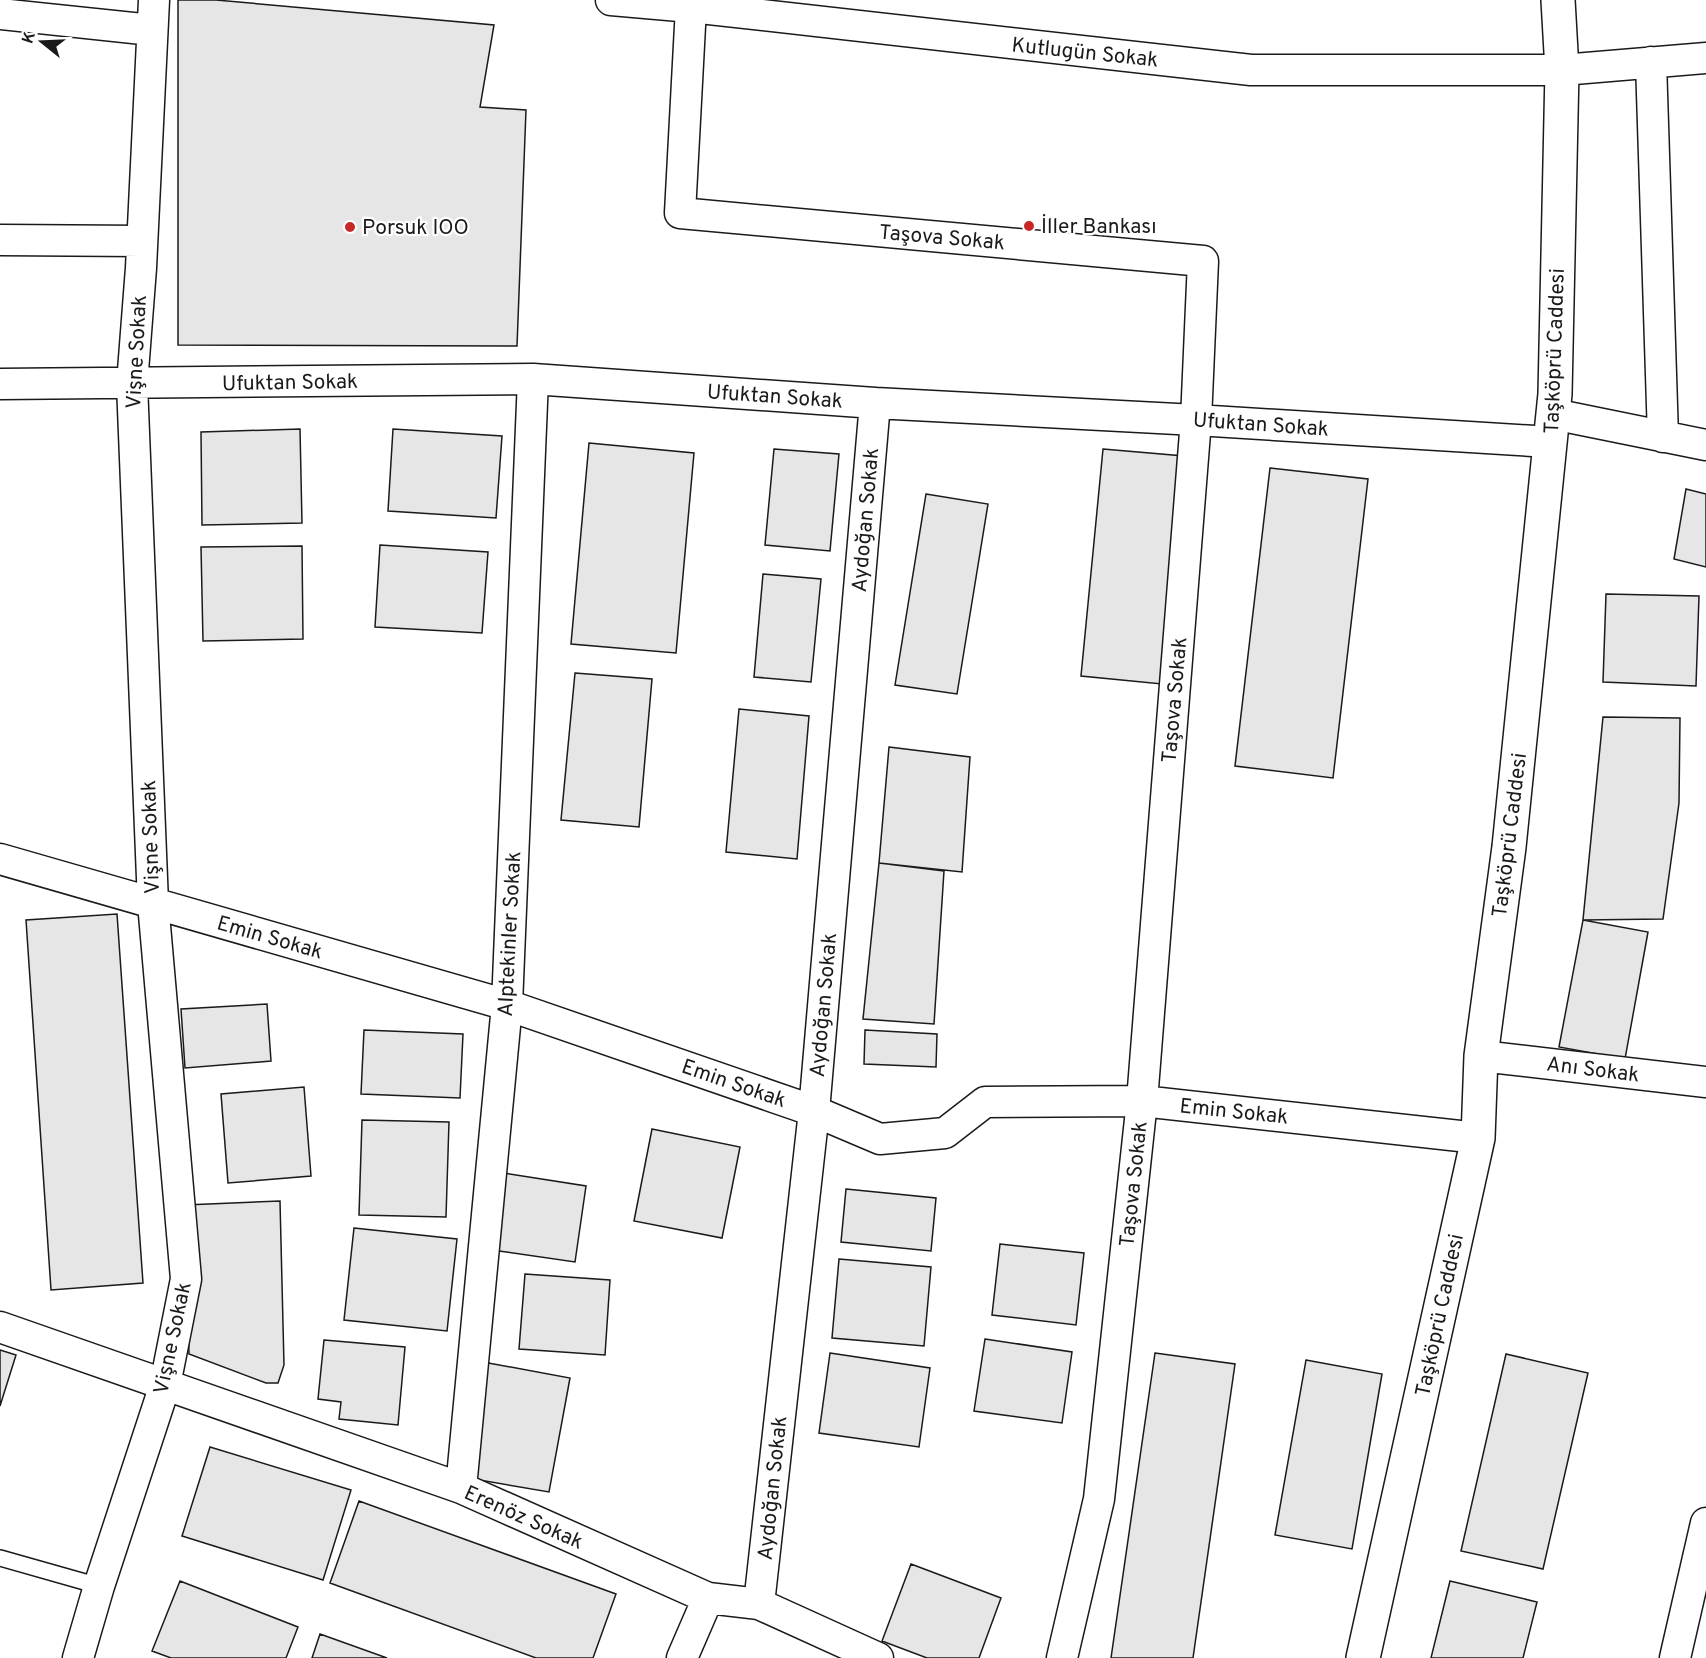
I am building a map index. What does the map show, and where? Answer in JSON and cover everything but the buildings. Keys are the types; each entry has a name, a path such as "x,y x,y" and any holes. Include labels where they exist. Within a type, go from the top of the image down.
{"main road":[{"name":"Taşköprü Caddesi","path":"1363,1658 1478,1138 1481,1056 1509,847 1551,428 1562,70 1558,0"}],"street":[{"name":"Vişne Sokak","path":"78,1658 99,1586 165,1385 186,1279 153,903 132,384 142,241 154,0"},
{"name":"Kutlugün Sokak","path":"610,0 691,7 851,13 1251,70 1562,70 1706,57"},
{"name":"Taşova Sokak","path":"691,7 680,213 1203,261 1196,420 1142,1101 1099,1499 1062,1658"},
{"path":"0,14 152,30"},
{"path":"1651,62 1663,436"},
{"path":"0,240 142,241"},
{"name":"Ufuktan Sokak","path":"0,384 533,379 875,403 1196,420 1551,428 1663,436 1706,445"},
{"name":"Alptekinler Sokak","path":"461,1488 507,1005 533,379"},
{"name":"Aydoğan Sokak","path":"759,1604 814,1112 875,403"},
{"name":"Emin Sokak","path":"0,859 507,1005 814,1112 880,1139 945,1133 985,1102 1142,1101 1478,1138"},
{"name":"Anı Sokak","path":"1481,1056 1706,1082"},
{"name":"Erenöz Sokak","path":"0,1327 461,1488 708,1598 759,1604 878,1658"},
{"path":"1675,1658 1706,1523"},
{"path":"682,1658 708,1598"}],"lane":[{"path":"0,1557 99,1586"}],"place":[{"name":"İller Bankası","path":"1029,226"},
{"name":"Porsuk IOO","path":"350,227"}]}
